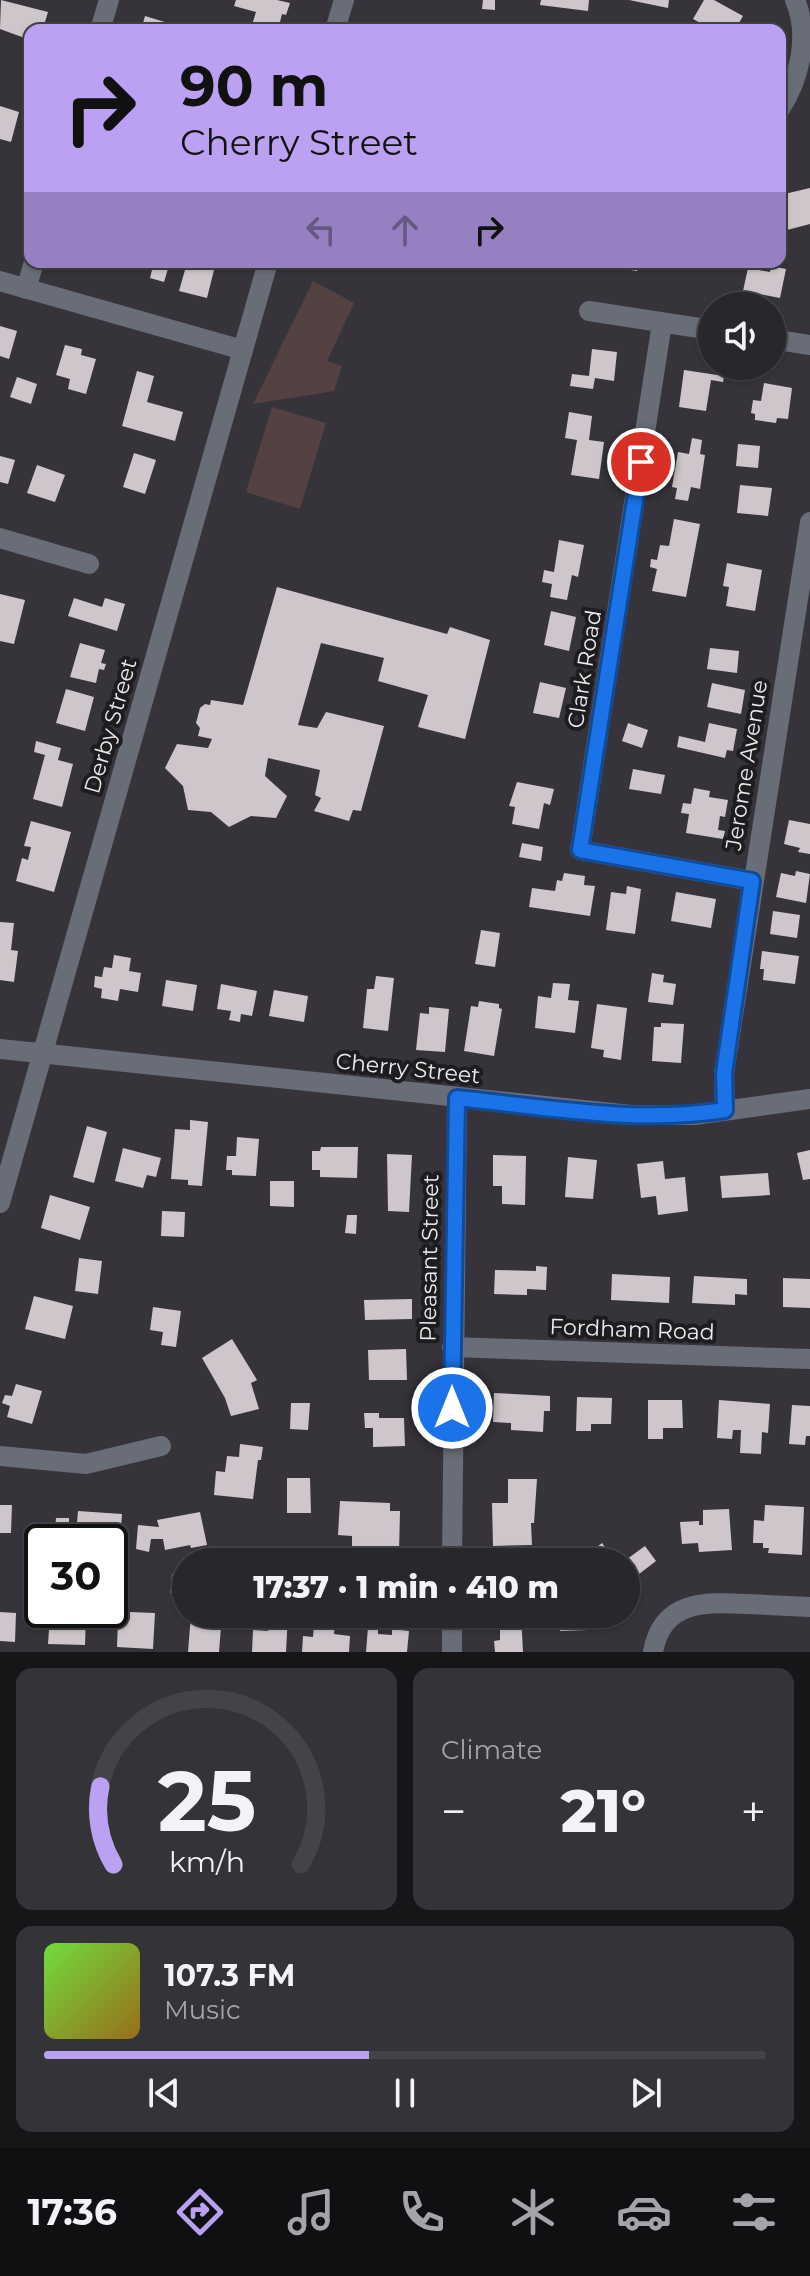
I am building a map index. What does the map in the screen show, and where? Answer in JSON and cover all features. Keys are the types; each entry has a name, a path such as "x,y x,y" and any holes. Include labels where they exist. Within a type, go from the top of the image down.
{"street":[{"path":"102,24 109,0"},
{"path":"337,24 344,0"},
{"path":"786,98 803,53 802,20 795,0"},
{"path":"26,289 32,268"},
{"name":"Derby Street","path":"0,1203 266,268"},
{"path":"0,281 243,350"},
{"path":"589,311 698,328"},
{"name":"Clark Road","path":"662,323 580,850 752,881"},
{"path":"786,341 810,345"},
{"name":"Jerome Avenue","path":"725,1110 724,1073 810,522"},
{"path":"0,538 89,564"},
{"name":"Cherry Street","path":"0,1049 655,1116 810,1099"},
{"name":"Pleasant Street","path":"452,1548 457,1098"},
{"name":"Fordham Road","path":"452,1347 810,1359"},
{"path":"0,1456 86,1464 161,1446"},
{"path":"653,1652 666,1621 691,1606 723,1603 810,1607"},
{"path":"452,1628 452,1652"}],"shaded area":[{"path":"313,281 354,303 327,361 342,366 334,391 253,404"},
{"path":"272,407 326,423 300,509 246,492"}],"building":[{"path":"1,0 48,12 45,22 50,24 24,24 24,38 0,29"},
{"path":"236,0 290,3 280,24 252,24 256,12 234,6"},
{"path":"483,0 495,0 495,10 482,9"},
{"path":"541,0 589,0 588,11 540,5"},
{"path":"629,0 669,0 668,8"},
{"path":"704,0 714,0 743,16 738,24 702,24 693,19"},
{"path":"145,16 168,23 168,24 143,24"},
{"path":"0,106 19,112 11,142 0,139"},
{"path":"810,188 810,224 787,230 786,194"},
{"path":"152,268 168,268 164,282 150,278"},
{"path":"186,268 214,270 207,298 179,291"},
{"path":"748,268 770,272 771,268 786,269 781,292 743,291"},
{"path":"0,326 17,331 9,359 0,356"},
{"path":"65,345 82,349 81,355 96,359 86,394 68,389 70,379 56,375"},
{"path":"592,349 617,352 614,381 595,378 593,389 570,386 572,374 589,376"},
{"path":"684,370 698,372 698,380 711,380 706,411 679,407"},
{"path":"137,371 154,376 147,402 183,412 175,441 122,426"},
{"path":"17,377 37,384 31,404 10,397"},
{"path":"764,383 792,388 788,419 777,418 776,423 755,420 755,414 751,413 753,400 761,401"},
{"path":"569,412 592,416 589,440 604,442 599,479 571,475 577,440 565,438"},
{"path":"692,438 702,440 700,454 705,455 700,489 691,487 688,501 675,499 677,488 672,487 678,452 689,454"},
{"path":"738,444 760,446 758,468 736,466"},
{"path":"134,453 156,460 145,494 123,487"},
{"path":"0,456 15,460 8,484 0,482"},
{"path":"37,465 65,475 55,502 27,493"},
{"path":"740,485 772,488 768,516 737,513"},
{"path":"674,519 700,524 686,597 652,591 657,569 650,567 651,559 657,560 660,545 669,546"},
{"path":"559,540 584,545 578,577 572,575 567,600 550,597 552,584 542,582 544,570 554,572"},
{"path":"727,563 762,570 755,611 726,606 729,587 723,586"},
{"path":"277,587 447,634 450,627 490,640 465,739 418,727 428,695 378,681 384,658 321,643 298,725 317,728 326,712 384,726 361,811 353,810 349,821 314,811 321,798 315,795 320,770 268,758 265,776 287,796 276,818 251,816 229,827 211,812 188,810 183,786 165,768 177,744 208,748 212,739 198,736 200,728 196,723 200,708 210,705 211,700 243,705"},
{"path":"0,594 25,600 14,644 0,641"},
{"path":"74,598 102,607 105,598 125,604 117,631 68,616"},
{"path":"551,611 576,617 569,651 544,645"},
{"path":"80,643 105,650 101,663 106,664 104,670 99,669 96,683 70,677"},
{"path":"710,648 739,651 737,673 707,669"},
{"path":"540,682 566,688 559,718 533,713"},
{"path":"712,683 745,690 741,714 707,707"},
{"path":"66,689 94,697 85,731 56,723"},
{"path":"628,723 648,730 642,748 622,741"},
{"path":"709,723 737,729 733,751 727,750 725,758 677,747 679,736 705,742"},
{"path":"36,741 61,748 58,760 73,764 62,807 33,799 45,755 34,752"},
{"path":"633,769 665,775 661,794 629,789"},
{"path":"517,782 554,789 550,805 544,803 539,829 512,824 515,807 509,806"},
{"path":"694,788 710,791 709,797 728,800 725,817 720,816 718,830 725,831 723,839 686,833 689,814 681,813 683,803 691,804"},
{"path":"789,820 810,824 810,854 798,852 800,848 784,844"},
{"path":"31,821 71,832 54,892 16,881 22,858 28,860 31,847 24,846"},
{"path":"522,843 543,847 541,861 519,857"},
{"path":"796,871 810,874 806,903 776,897 781,873 795,876"},
{"path":"564,873 585,876 584,885 595,886 590,916 529,907 532,888 555,891 557,880 562,881"},
{"path":"627,886 641,889 635,934 606,930 611,892 626,894"},
{"path":"676,892 716,899 711,928 671,921"},
{"path":"773,911 800,915 797,938 770,934"},
{"path":"0,922 14,923 11,950 18,951 14,982 0,980"},
{"path":"481,930 500,933 495,967 475,964"},
{"path":"762,951 799,956 795,984 763,980 764,969 760,969"},
{"path":"114,955 131,958 129,971 141,973 138,992 120,989 118,1001 101,998 102,989 94,987 95,976 102,977 104,967 112,968"},
{"path":"652,973 664,975 663,982 676,984 673,1005 648,1002"},
{"path":"376,976 394,978 388,1031 363,1028 367,989 374,989"},
{"path":"166,980 197,985 193,1011 162,1006"},
{"path":"553,983 570,984 568,1000 579,1001 575,1033 535,1028 538,996 551,998"},
{"path":"221,984 257,991 252,1016 241,1014 240,1022 229,1020 231,1011 217,1009"},
{"path":"274,990 308,996 304,1022 269,1016"},
{"path":"479,1001 499,1004 502,1009 494,1056 464,1051 471,1006 478,1007"},
{"path":"597,1004 627,1008 621,1060 603,1057 604,1050 591,1048"},
{"path":"429,1007 449,1009 445,1052 416,1050 420,1013 429,1014"},
{"path":"661,1023 684,1024 681,1063 652,1061 654,1027 661,1027"},
{"path":"190,1120 208,1122 202,1186 188,1185 188,1180 171,1179 175,1129 190,1130"},
{"path":"87,1126 107,1132 94,1183 73,1177"},
{"path":"237,1137 259,1139 256,1176 232,1175 232,1170 226,1170 227,1156 236,1156"},
{"path":"321,1147 358,1147 357,1178 320,1177 320,1170 312,1170 312,1151 320,1151"},
{"path":"123,1148 161,1158 156,1177 147,1175 143,1188 115,1181"},
{"path":"810,1150 810,1179 803,1180 797,1153"},
{"path":"387,1154 412,1155 409,1212 388,1211"},
{"path":"493,1155 526,1156 525,1205 502,1204 502,1186 493,1186"},
{"path":"568,1157 597,1160 593,1199 565,1197"},
{"path":"663,1161 665,1179 685,1177 688,1211 658,1215 656,1196 641,1198 637,1164"},
{"path":"768,1173 770,1195 722,1198 720,1176"},
{"path":"270,1181 294,1181 294,1207 270,1206"},
{"path":"50,1195 90,1207 80,1240 41,1228"},
{"path":"162,1211 185,1212 184,1237 161,1236"},
{"path":"347,1215 357,1215 356,1234 345,1233"},
{"path":"79,1258 102,1261 98,1294 75,1291"},
{"path":"536,1266 547,1267 546,1290 527,1289 527,1295 494,1294 495,1270 536,1271"},
{"path":"612,1274 670,1277 669,1303 611,1300"},
{"path":"694,1276 747,1279 747,1295 735,1294 735,1305 692,1303"},
{"path":"783,1278 810,1279 810,1308 783,1307"},
{"path":"34,1296 73,1306 65,1339 25,1329"},
{"path":"412,1299 412,1319 365,1320 364,1300"},
{"path":"153,1307 181,1311 176,1347 161,1345 163,1332 150,1330"},
{"path":"232,1339 257,1380 251,1383 259,1409 231,1416 225,1398 202,1358"},
{"path":"406,1349 407,1380 369,1380 368,1350"},
{"path":"16,1384 42,1391 32,1424 7,1417 10,1406 2,1403 5,1395 12,1396"},
{"path":"494,1393 550,1396 550,1411 544,1411 543,1432 511,1430 511,1423 493,1422"},
{"path":"577,1397 612,1398 611,1424 591,1424 591,1431 576,1431"},
{"path":"648,1400 682,1400 683,1428 663,1428 663,1439 648,1439"},
{"path":"719,1400 770,1404 768,1433 762,1432 761,1454 740,1453 741,1430 733,1430 732,1439 717,1438"},
{"path":"291,1403 310,1403 308,1430 290,1429"},
{"path":"792,1405 810,1406 810,1436 806,1436 805,1445 789,1444"},
{"path":"364,1413 379,1413 379,1418 404,1418 405,1446 373,1447 373,1428 365,1428"},
{"path":"240,1444 263,1447 261,1460 258,1460 253,1499 214,1495 216,1471 225,1472 227,1456 239,1457"},
{"path":"287,1478 310,1478 311,1513 287,1513"},
{"path":"508,1479 537,1479 534,1523 531,1523 532,1545 493,1546 492,1503 508,1503"},
{"path":"340,1501 390,1503 390,1511 400,1511 399,1548 352,1548 352,1536 338,1535"},
{"path":"0,1505 12,1505 11,1533 0,1533"},
{"path":"765,1505 804,1507 802,1555 768,1553 769,1548 763,1548 763,1543 753,1543 754,1520 764,1521"},
{"path":"729,1509 732,1550 699,1552 698,1543 682,1544 680,1522 699,1521 699,1525 703,1525 703,1510"},
{"path":"78,1511 122,1514 121,1524 55,1524 56,1518 69,1518 69,1522 77,1523"},
{"path":"200,1512 207,1545 165,1550 163,1539 151,1539 149,1552 136,1549 138,1525 159,1527 157,1520"},
{"path":"645,1546 656,1561 640,1573 640,1550"},
{"path":"0,1612 16,1613 15,1642 0,1641"},
{"path":"130,1612 155,1613 153,1649 117,1647 118,1628 128,1628"},
{"path":"49,1628 86,1628 85,1645 48,1644"},
{"path":"190,1628 221,1628 219,1652 188,1652"},
{"path":"268,1628 287,1628 286,1652 252,1652 253,1630 268,1631"},
{"path":"314,1628 335,1628 334,1634 350,1636 349,1652 302,1652 303,1636 313,1637"},
{"path":"368,1628 378,1628 378,1634 392,1635 392,1629 409,1631 407,1652 366,1652"},
{"path":"500,1628 522,1628 523,1652 495,1652 494,1641 500,1640"},
{"path":"560,1628 588,1628 588,1630 560,1631"}],"route":[{"path":"452,1408 454,1132 457,1098 631,1115 694,1115 725,1110 724,1073 752,881 580,850 641,462"}]}
